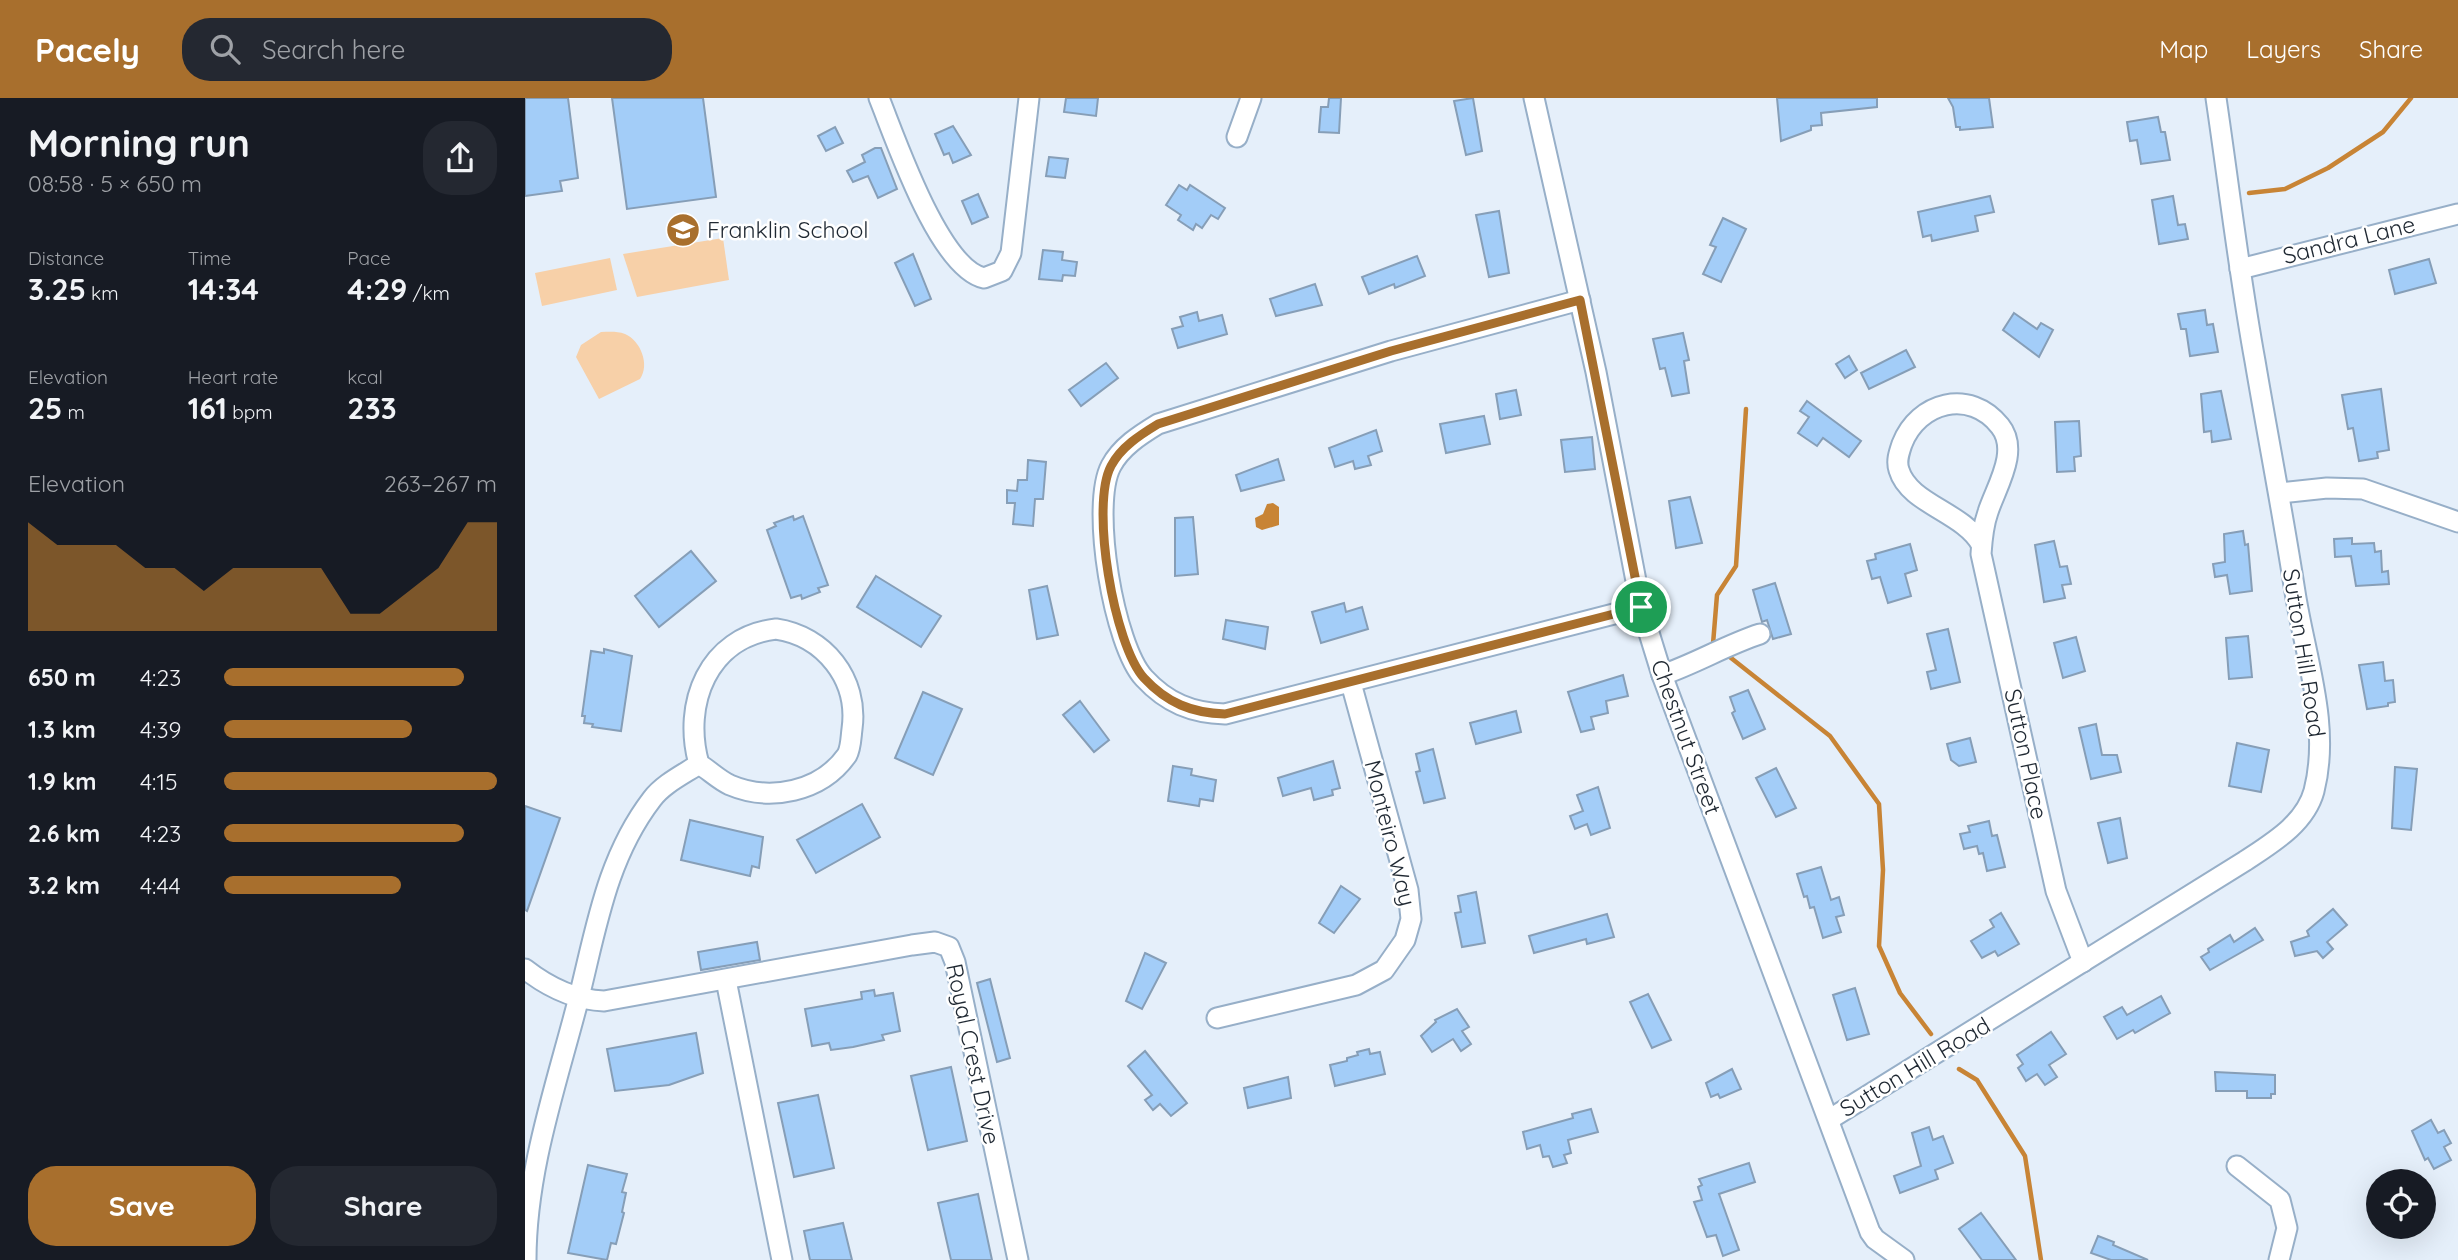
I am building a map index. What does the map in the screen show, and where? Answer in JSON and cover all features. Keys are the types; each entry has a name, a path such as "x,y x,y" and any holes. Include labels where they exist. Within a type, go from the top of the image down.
{"street":[{"path":"879,98 931,219 950,253 971,274 984,278 1002,271 1011,253 1029,98"},
{"path":"1237,137 1251,98"},
{"name":"Chestnut Street","path":"1534,98 1580,300 1641,607 1663,675 1875,1239 1880,1260"},
{"name":"Sutton Hill Road","path":"1830,1119 2277,840 2309,804 2319,758 2319,732 2240,269 2216,98"},
{"name":"Sandra Lane","path":"2240,269 2458,214"},
{"path":"1580,300 1391,351 1158,424 1137,436 1111,466 1104,484 1101,515 1117,610 1129,652 1142,676 1158,692 1190,710 1225,714 1641,607"},
{"name":"Sutton Place","path":"1982,544 1965,523 1931,504 1913,489 1899,470 1897,456 1905,436 1915,420 1927,411 1945,405 1977,407 2001,427 2005,435 2007,459 1987,513 1982,544 1986,583 2027,752 2056,891 2083,962"},
{"path":"2280,493 2327,488 2363,489 2458,522"},
{"path":"760,631 792,632 820,646 843,676 854,709 848,754 824,776 804,788 766,793 731,785 699,764 692,740 695,701 706,673 720,654 760,631"},
{"path":"1663,675 1707,659 1725,645 1760,634"},
{"name":"Monteiro Way","path":"1217,1018 1356,985 1384,970 1405,940 1411,919 1408,890 1351,683"},
{"path":"526,1260 526,1231 538,1155 602,897 626,841 654,797 699,764"},
{"name":"Royal Crest Drive","path":"525,969 537,979 578,999 604,1001 935,942 949,947 955,962 1018,1260"},
{"path":"726,981 782,1260"},
{"path":"2237,1166 2280,1200 2287,1228 2279,1260"},
{"path":"1875,1239 1904,1260"}],"shaded area":[{"path":"723,238 729,280 637,297 623,254"},
{"path":"610,258 617,290 542,306 535,273"},
{"path":"601,332 619,332 631,337 642,354 644,367 640,379 599,399 576,357 581,345"},
{"path":"1273,503 1279,507 1279,525 1262,530 1256,527 1255,518 1263,514 1267,504"}],"building":[{"path":"525,98 568,98 578,178 560,181 562,191 525,196"},
{"name":"Franklin School","path":"612,98 703,98 716,197 627,209"},
{"path":"1066,98 1098,98 1096,116 1064,112"},
{"path":"1329,98 1341,98 1339,133 1319,132 1321,107 1328,107"},
{"path":"1473,98 1482,151 1466,155 1454,101"},
{"path":"1777,98 1877,98 1877,107 1821,113 1822,125 1811,126 1811,130 1781,141"},
{"path":"1948,98 1989,98 1993,127 1960,130 1960,127 1956,127 1953,107"},
{"path":"2158,117 2161,132 2165,132 2170,160 2141,164 2137,140 2130,141 2127,122"},
{"path":"953,126 971,155 953,163 949,153 944,155 935,134"},
{"path":"835,127 843,143 826,151 818,136"},
{"path":"881,148 897,189 878,198 868,176 853,182 847,171 865,162 862,155"},
{"path":"1049,157 1068,159 1065,178 1046,176"},
{"path":"1179,185 1187,190 1190,185 1225,208 1218,219 1211,215 1202,228 1196,224 1193,230 1178,220 1181,215 1166,205"},
{"path":"978,194 988,217 972,224 962,201"},
{"path":"1990,196 1994,212 1975,216 1978,231 1932,241 1931,235 1923,237 1918,212"},
{"path":"2173,196 2178,225 2185,224 2188,239 2159,244 2152,200"},
{"path":"1499,211 1509,273 1489,277 1476,215"},
{"path":"1723,218 1746,229 1721,282 1703,274 1716,247 1710,245"},
{"path":"1043,250 1063,252 1062,260 1077,262 1075,276 1063,275 1062,281 1039,279"},
{"path":"913,254 931,299 915,306 895,263"},
{"path":"1417,256 1425,276 1395,288 1394,284 1369,294 1362,277"},
{"path":"2429,259 2436,283 2395,294 2389,270"},
{"path":"1315,284 1322,305 1276,316 1270,299"},
{"path":"2205,310 2207,325 2213,324 2218,352 2190,356 2186,329 2181,329 2178,314"},
{"path":"1197,312 1199,321 1222,315 1227,334 1178,348 1172,329 1183,326 1180,317"},
{"path":"2014,313 2037,329 2041,323 2053,330 2039,357 2003,330"},
{"path":"1683,333 1689,360 1684,361 1689,393 1672,396 1665,368 1660,369 1653,339"},
{"path":"1906,350 1915,367 1869,389 1861,373"},
{"path":"1849,356 1857,370 1845,378 1836,364"},
{"path":"1106,363 1118,378 1081,406 1069,390"},
{"path":"2381,389 2389,450 2377,452 2378,458 2359,461 2353,428 2348,429 2342,395"},
{"path":"1516,390 1521,415 1500,419 1496,394"},
{"path":"2221,391 2231,439 2212,442 2211,431 2204,432 2201,394"},
{"path":"1807,401 1861,441 1849,457 1823,438 1817,446 1798,433 1809,417 1800,411"},
{"path":"1484,416 1490,444 1446,453 1440,424"},
{"path":"2079,421 2081,456 2074,457 2075,471 2057,472 2055,422"},
{"path":"1376,430 1382,451 1368,456 1371,465 1355,469 1353,461 1335,467 1329,448"},
{"path":"1592,437 1595,469 1565,472 1561,440"},
{"path":"1278,459 1284,480 1241,491 1236,475"},
{"path":"1028,460 1046,462 1043,499 1035,499 1033,526 1013,524 1015,503 1007,503 1007,490 1017,491 1018,480 1027,480"},
{"path":"1690,497 1702,543 1676,548 1669,501"},
{"path":"793,516 794,520 803,516 828,585 818,588 820,592 802,599 801,595 791,598 767,530 776,526 774,523"},
{"path":"1193,517 1198,574 1175,576 1175,518"},
{"path":"2243,531 2245,545 2248,544 2252,591 2230,594 2227,575 2215,577 2213,564 2225,562 2224,534"},
{"path":"2352,538 2352,544 2374,543 2375,552 2381,551 2382,572 2388,571 2389,584 2356,586 2351,556 2335,557 2334,539"},
{"path":"2054,541 2060,567 2067,566 2071,584 2062,585 2065,598 2044,602 2035,545"},
{"path":"1910,544 1917,570 1905,574 1911,596 1888,603 1880,577 1872,579 1867,561 1876,559 1875,554"},
{"path":"691,551 716,581 659,627 635,596"},
{"path":"876,576 941,616 921,647 857,607"},
{"path":"1775,583 1791,634 1773,639 1767,620 1762,622 1753,590"},
{"path":"1047,586 1058,635 1037,639 1029,590"},
{"path":"1344,603 1346,612 1362,607 1368,629 1321,643 1312,612"},
{"path":"1226,620 1268,627 1265,649 1223,639"},
{"path":"1948,629 1960,682 1931,689 1927,672 1936,670 1927,634"},
{"path":"2248,636 2252,677 2229,679 2226,638"},
{"path":"2076,637 2085,671 2063,678 2054,643"},
{"path":"604,649 632,656 621,731 592,727 593,724 584,723 585,716 582,716 591,651 604,653"},
{"path":"2383,662 2385,681 2393,680 2395,702 2388,703 2388,706 2367,709 2359,665"},
{"path":"1623,675 1628,696 1606,701 1608,713 1591,717 1594,729 1581,732 1568,692"},
{"path":"1748,690 1765,729 1743,739 1732,713 1735,711 1730,697"},
{"path":"923,692 962,709 933,775 895,758"},
{"path":"1080,701 1109,740 1094,752 1063,715"},
{"path":"1516,711 1521,732 1476,744 1470,723"},
{"path":"2096,724 2102,755 2117,755 2121,772 2091,779 2079,728"},
{"path":"1970,738 1976,762 1959,766 1951,760 1947,744"},
{"path":"2237,743 2269,750 2261,792 2229,786"},
{"path":"1433,749 1445,798 1424,803 1416,772 1420,771 1416,754"},
{"path":"1333,761 1340,788 1332,790 1333,795 1314,800 1311,788 1283,796 1278,778"},
{"path":"1173,766 1192,769 1191,775 1216,780 1213,801 1200,799 1199,806 1168,801"},
{"path":"2395,767 2417,769 2411,830 2392,828"},
{"path":"1776,768 1796,808 1776,817 1756,778"},
{"path":"1598,787 1610,828 1591,835 1587,824 1575,829 1570,816 1583,811 1577,795"},
{"path":"862,804 880,837 816,873 797,840"},
{"path":"525,806 560,818 527,911 525,910"},
{"path":"2120,818 2127,858 2108,863 2098,823"},
{"path":"690,820 763,837 759,868 752,866 750,876 681,860"},
{"path":"1989,821 1992,836 1997,835 2005,867 1987,871 1983,853 1979,854 1977,846 1964,849 1960,834 1970,832 1968,826"},
{"path":"1821,867 1831,900 1839,897 1844,915 1836,917 1841,932 1823,938 1814,907 1810,908 1807,896 1804,897 1797,874"},
{"path":"1341,886 1360,899 1334,933 1319,923"},
{"path":"1476,892 1485,943 1462,947 1455,913 1461,912 1458,896"},
{"path":"2333,909 2347,925 2327,942 2333,949 2323,958 2317,951 2295,956 2291,942 2309,936 2307,931"},
{"path":"2001,913 2019,944 1998,956 1995,951 1982,958 1971,941 1994,927 1990,920"},
{"path":"1607,914 1614,937 1587,944 1586,939 1534,953 1529,936"},
{"path":"2255,928 2263,940 2210,970 2201,957 2209,952 2208,949 2230,935 2234,942"},
{"path":"757,942 760,960 701,970 698,952"},
{"path":"1145,953 1166,963 1142,1009 1126,1001"},
{"path":"990,979 1010,1058 997,1062 977,983"},
{"path":"1855,988 1869,1034 1847,1040 1833,995"},
{"path":"874,990 875,996 893,993 900,1031 882,1035 884,1040 853,1047 831,1050 829,1043 812,1046 805,1009 862,999 861,992"},
{"path":"1648,994 1671,1040 1652,1048 1630,1002"},
{"path":"2161,996 2170,1013 2135,1033 2133,1030 2117,1039 2104,1017 2122,1007 2127,1015"},
{"path":"1457,1009 1469,1027 1462,1031 1471,1044 1461,1051 1453,1039 1432,1052 1421,1036 1435,1020"},
{"path":"2051,1032 2066,1054 2049,1065 2057,1077 2045,1085 2037,1074 2026,1081 2018,1068 2023,1064 2017,1055"},
{"path":"696,1033 703,1073 669,1085 615,1091 607,1049"},
{"path":"1369,1049 1370,1054 1380,1052 1385,1074 1335,1086 1330,1065 1347,1061 1347,1058 1358,1055 1357,1052"},
{"path":"1145,1051 1187,1103 1171,1116 1160,1104 1153,1110 1145,1100 1152,1095 1128,1066"},
{"path":"951,1067 967,1141 928,1150 911,1076"},
{"path":"1732,1069 1741,1089 1720,1098 1718,1094 1711,1097 1706,1083"},
{"path":"2215,1072 2275,1075 2275,1094 2271,1094 2271,1098 2247,1098 2247,1091 2216,1091"},
{"path":"1288,1077 1291,1098 1248,1108 1244,1088"},
{"path":"818,1095 834,1168 794,1177 778,1103"},
{"path":"1591,1109 1598,1132 1568,1140 1571,1153 1564,1155 1567,1163 1553,1167 1549,1156 1543,1157 1540,1145 1527,1149 1523,1132 1573,1118 1572,1114"},
{"path":"2431,1120 2438,1133 2444,1130 2451,1143 2444,1147 2451,1160 2434,1169 2428,1158 2425,1160 2412,1131"},
{"path":"1929,1127 1933,1140 1943,1136 1953,1163 1935,1170 1938,1179 1900,1193 1894,1176 1921,1166 1912,1133"},
{"path":"1749,1163 1755,1182 1719,1194 1739,1250 1723,1256 1716,1235 1707,1237 1694,1202 1702,1200 1698,1187 1702,1185 1699,1179"},
{"path":"588,1165 627,1174 622,1192 626,1193 624,1213 616,1244 611,1243 607,1260 568,1253"},
{"path":"978,1194 992,1260 951,1260 938,1203"},
{"path":"1981,1213 2016,1260 1982,1260 1959,1229"},
{"path":"843,1223 852,1260 810,1260 804,1231"},
{"path":"2098,1236 2148,1260 2111,1260 2091,1253"}],"waterway":[{"path":"2249,193 2285,189 2328,168 2383,132 2411,98"},
{"path":"1713,644 1717,595 1736,566 1746,409"},
{"path":"1726,654 1830,736 1879,804 1883,870 1879,946 1900,993 1931,1034"},
{"path":"1959,1069 1977,1080 2025,1156 2041,1260"}],"place":[{"name":"Franklin School","path":"683,230"}],"route":[{"path":"1580,300 1641,607 1241,712 1225,714 1190,710 1173,703 1158,692 1142,676 1129,652 1109,569 1101,515 1104,484 1120,452 1137,436 1158,424 1341,369 1391,351 1580,300"}]}
